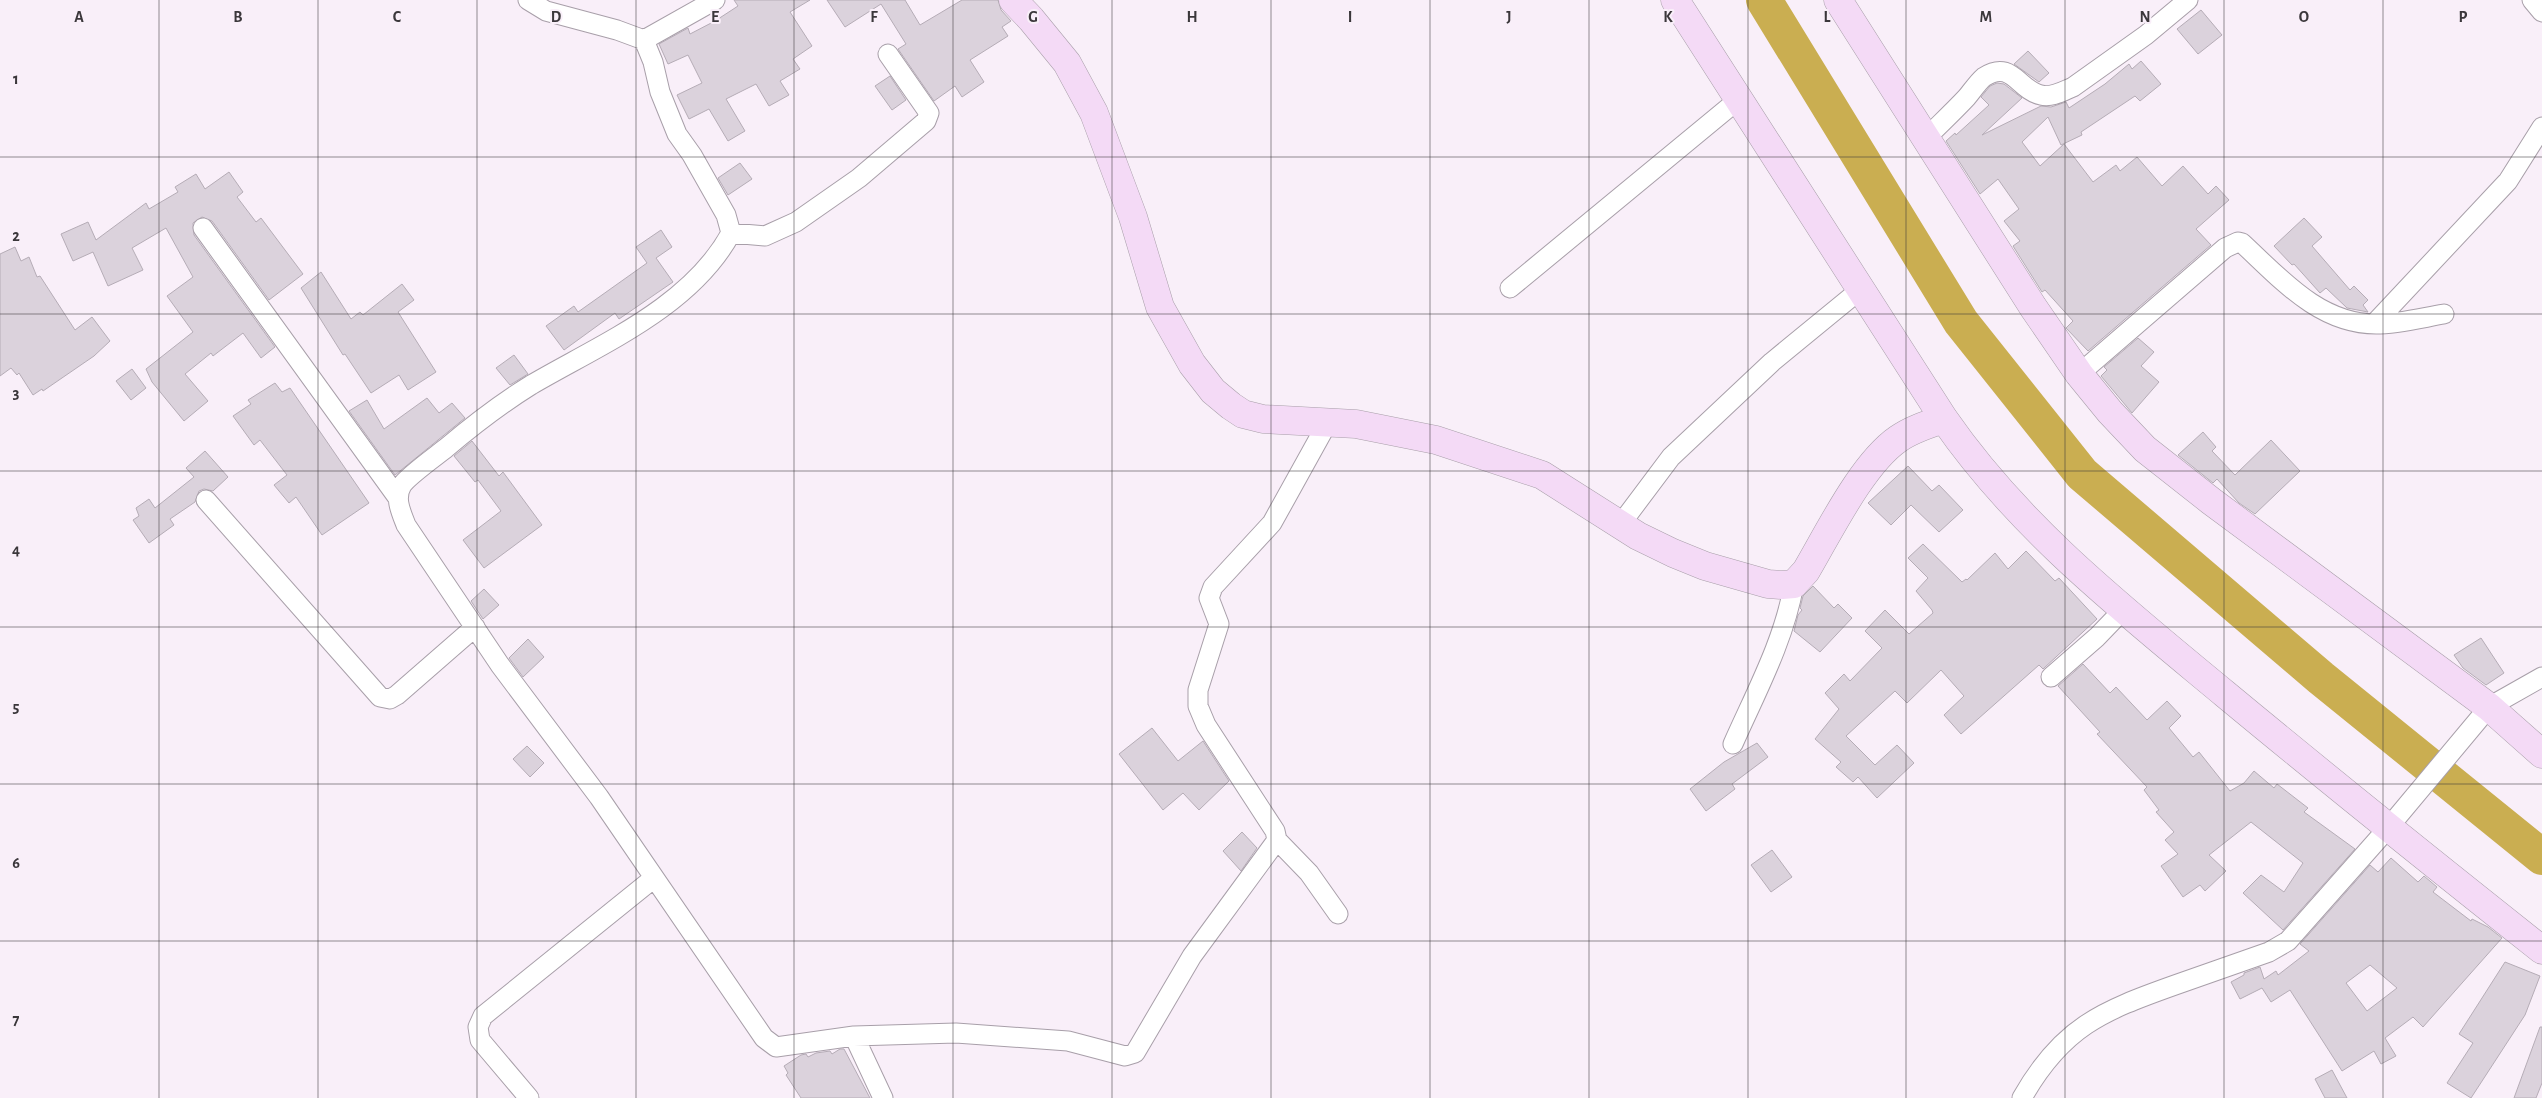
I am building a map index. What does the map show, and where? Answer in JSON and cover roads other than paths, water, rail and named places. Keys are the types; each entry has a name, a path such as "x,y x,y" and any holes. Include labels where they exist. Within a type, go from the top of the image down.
{"street":[{"path":"398,498 402,484 491,413 529,387 616,338 660,308 705,271 723,248 731,233 731,225 714,193 677,134 660,92 653,62 644,40 617,30 546,11 528,0"},
{"path":"644,40 715,0"},
{"path":"1013,0 1067,63 1094,113 1133,217 1160,307 1192,364 1213,391 1243,414 1263,419 1356,424 1436,440 1542,474 1620,525 1673,554 1705,566 1768,584 1794,584"},
{"path":"1675,0 1944,419 1966,450 2026,519 2123,610 2542,950"},
{"path":"1838,0 2033,307 2079,374 2110,412 2145,449 2354,608 2481,717 2542,754"},
{"path":"1926,138 1985,77 1997,71 2005,71 2032,92 2042,96 2061,93 2131,46 2188,0"},
{"path":"2532,0 2542,12"},
{"path":"731,233 765,236 796,222 859,178 926,121 929,113 888,54"},
{"path":"1510,288 1739,99"},
{"path":"2374,324 2508,181 2542,127"},
{"path":"203,228 398,498 406,525 474,628 588,782 770,1044 776,1047 854,1036 956,1034 1068,1041 1125,1056 1132,1055 1138,1049 1192,956 1277,840"},
{"path":"2079,374 2225,248 2238,242 2242,243 2300,297 2312,305 2350,320 2374,324 2444,314"},
{"path":"1620,525 1671,457 1772,362 1861,289"},
{"path":"1732,744 1777,646 1789,610 1794,584 1806,571 1865,474 1882,453 1899,439 1923,426 1944,419"},
{"path":"1328,422 1272,523 1213,586 1209,598 1219,624 1198,690 1198,706 1206,725 1275,831 1277,840 1309,873 1338,914"},
{"path":"206,500 380,697 390,698 397,695 474,628"},
{"path":"2051,677 2123,610"},
{"path":"2022,1098 2034,1077 2061,1045 2102,1014 2269,952 2288,941 2390,826 2481,717 2542,677"},
{"path":"529,1098 480,1040 478,1034 480,1021 504,999 654,878"},
{"path":"854,1036 883,1098"}],"waterway":[{"path":"1764,0 1961,322 2082,474 2321,678 2542,857"}]}
